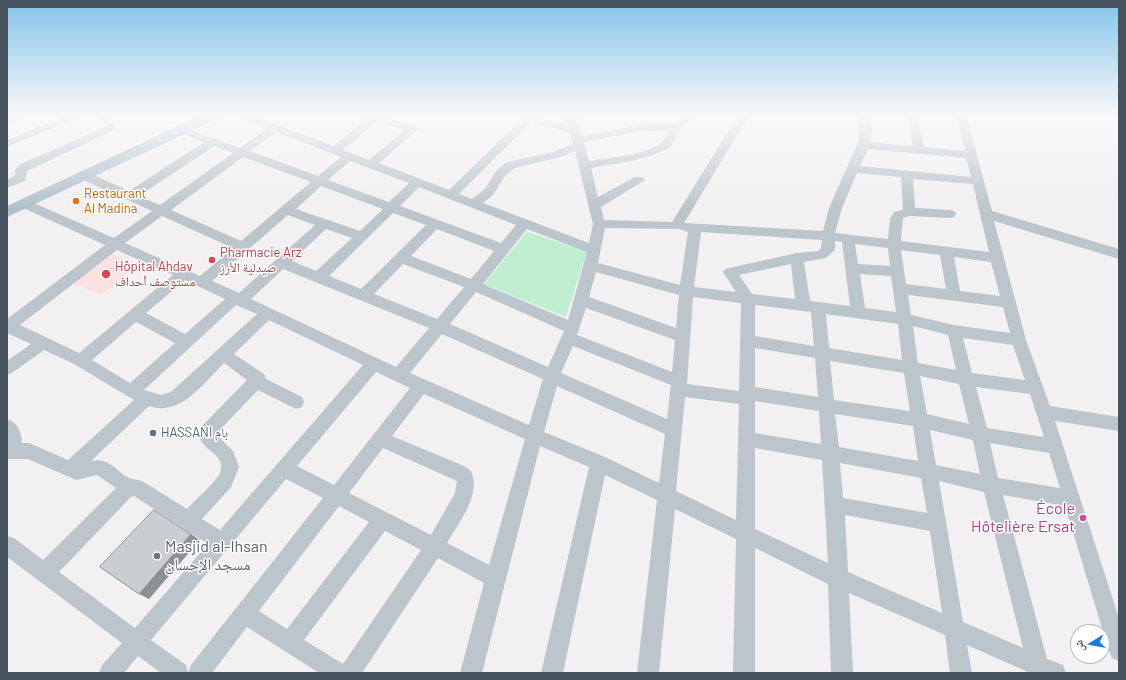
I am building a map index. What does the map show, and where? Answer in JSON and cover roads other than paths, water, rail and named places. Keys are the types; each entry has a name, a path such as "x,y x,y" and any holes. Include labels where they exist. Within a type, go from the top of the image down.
{"main road":[{"path":"7,212 149,146"}],"street":[{"path":"7,184 21,178 21,170 23,168 72,146"},
{"path":"130,196 206,146"},
{"path":"225,146 503,248"},
{"path":"251,146 115,244 7,326 80,361 140,395 161,402 178,397 268,313"},
{"path":"321,146 525,223 592,258 672,289 905,319 954,331 1019,340"},
{"path":"335,151 341,146"},
{"path":"371,164 393,146"},
{"path":"451,195 497,146"},
{"path":"474,204 489,192 500,174 511,165 556,155 568,146"},
{"path":"471,673 553,376 581,300 599,224 578,146"},
{"path":"583,166 654,151 665,146"},
{"path":"676,226 725,146"},
{"path":"744,673 748,299 730,272 797,258 821,255 827,252 827,236 834,214 852,169 864,146"},
{"path":"872,146 971,155"},
{"path":"918,146 919,150"},
{"path":"969,146 1019,340 1056,447 1119,651"},
{"path":"202,282 349,156"},
{"path":"852,169 978,182"},
{"path":"907,174 909,212"},
{"path":"86,176 243,246"},
{"path":"594,205 639,180"},
{"path":"318,278 392,208 417,182"},
{"path":"25,204 202,282 421,386 599,463 838,578 1055,673"},
{"path":"287,210 362,237"},
{"path":"950,214 909,212 898,215 896,218 894,245 911,368 938,524 961,673"},
{"path":"986,214 1119,254"},
{"path":"70,469 140,395 186,342 282,263 325,223"},
{"path":"398,374 525,223"},
{"path":"363,296 435,224"},
{"path":"599,224 676,226 827,236 997,258"},
{"path":"648,673 683,337 686,291 694,228"},
{"path":"848,238 858,314"},
{"path":"946,251 954,296"},
{"path":"402,258 473,285 678,385 748,396 826,405 920,420 980,434 1056,447"},
{"path":"797,258 821,353 836,505 842,673"},
{"path":"282,263 439,326 673,430"},
{"path":"852,268 898,272"},
{"path":"80,361 183,274"},
{"path":"901,289 1009,302"},
{"path":"581,300 683,337"},
{"path":"135,314 186,342"},
{"path":"954,331 967,379 991,485 1038,666"},
{"path":"748,341 911,368 967,379 1036,388"},
{"path":"7,369 43,343"},
{"path":"224,355 258,378 257,382"},
{"path":"110,673 374,363"},
{"path":"257,382 296,402"},
{"path":"188,521 230,473 230,462 224,452 208,438 208,431 257,382"},
{"path":"199,673 421,386"},
{"path":"1044,412 1119,424"},
{"path":"7,426 12,432 14,440 7,450"},
{"path":"349,673 434,547 463,497 466,488 465,476 380,439"},
{"path":"747,439 929,471 991,485 1071,498"},
{"path":"7,450 29,451 76,472 99,467 130,488"},
{"path":"552,673 599,463"},
{"path":"285,469 496,578"},
{"path":"44,572 125,491 130,488 136,487 221,542"},
{"path":"836,505 938,524"},
{"path":"289,643 382,520"},
{"path":"7,545 178,673"},
{"path":"245,614 338,673"}],"place":[{"name":"Restaurant Al Madina","path":"76,201"},
{"name":"Pharmacie Arz صيدلية الأرز","path":"212,260"},
{"name":"Hôpital Ahdav مستوصف أحداف","path":"106,274"},
{"name":"HASSANI بام","path":"153,433"},
{"name":"École Hôtelière Ersat","path":"1083,518"},
{"name":"Masjid al-Ihsan مسجد الإحسان","path":"157,556"}]}
